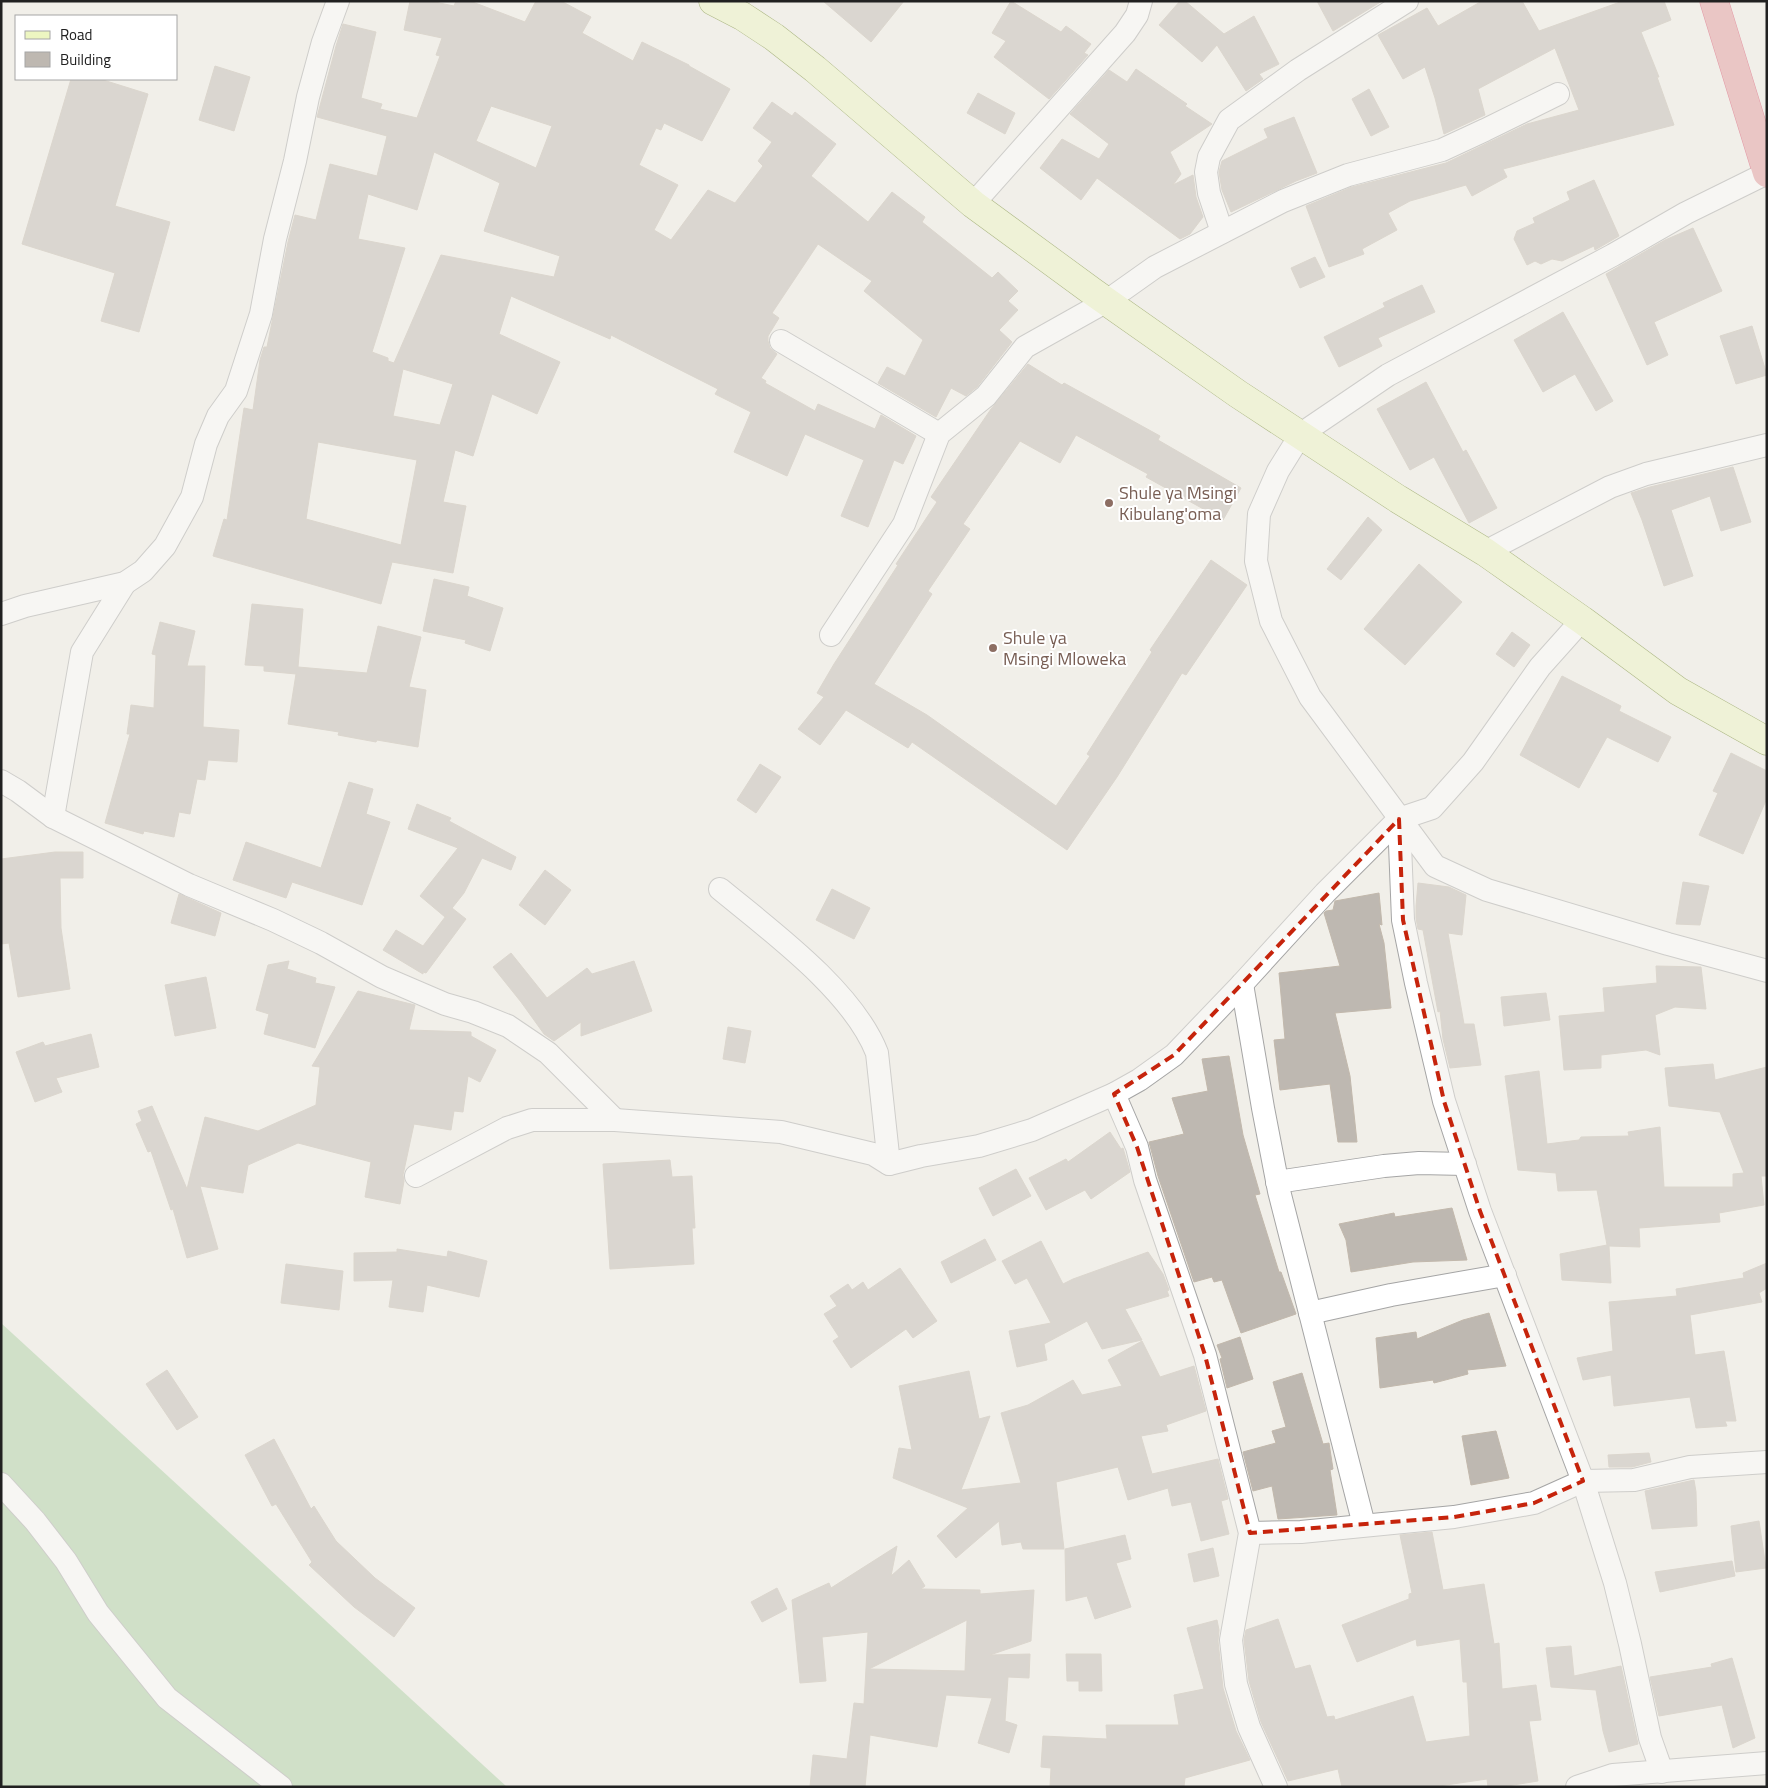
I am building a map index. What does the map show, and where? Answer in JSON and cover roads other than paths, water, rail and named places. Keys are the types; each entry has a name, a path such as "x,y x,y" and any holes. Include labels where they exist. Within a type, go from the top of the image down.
{"highway":[{"path":"1714,1 1767,173"}],"main road":[{"path":"713,1 742,16 815,69 973,204 1238,394 1398,499 1486,552 1678,691 1767,740"}],"street":[{"path":"1,614 25,606 125,583 143,571 165,546 192,497 206,444 218,416 236,391 261,314 308,97 323,42 338,1"},
{"path":"973,204 1125,33 1137,15 1141,1"},
{"path":"1222,232 1209,192 1206,172 1209,157 1229,120 1298,70 1407,1"},
{"path":"831,635 904,524 939,434 986,396 1024,347 1106,301 1155,267 1284,201 1348,175 1442,150 1558,94"},
{"path":"1767,173 1686,213 1613,255 1388,375 1301,434 1278,471 1259,514 1256,561 1271,621 1310,697 1435,866 1487,890 1668,944 1767,971"},
{"path":"781,341 939,434"},
{"path":"1486,552 1610,487 1646,474 1767,445"},
{"path":"53,816 82,652 125,583"},
{"path":"416,1176 507,1128 532,1120 615,1120 781,1132 873,1154 888,1164 979,1146 1032,1130 1114,1094 1139,1080 1174,1055 1325,893 1399,819 1432,808 1473,762 1540,667 1582,620"},
{"path":"1,782 18,791 53,816 188,884 273,920 321,943 382,977 445,1004 473,1012 508,1026 548,1053 615,1120"},
{"path":"1399,819 1403,920 1430,1049 1444,1101 1505,1275 1583,1481 1615,1583 1650,1738 1662,1772"},
{"path":"720,889 773,932 811,967 848,1004 871,1037 877,1053 888,1164"},
{"path":"1242,984 1277,1182 1364,1525"},
{"path":"1114,1094 1137,1147 1144,1180 1204,1355 1250,1534 1231,1640 1236,1684 1250,1726 1276,1787"},
{"path":"1277,1182 1384,1166 1419,1163 1465,1164"},
{"path":"1310,1313 1391,1295 1505,1275"},
{"path":"1250,1534 1301,1532 1454,1517 1534,1503 1583,1481 1634,1480 1690,1467 1767,1462"},
{"path":"1,1484 35,1521 66,1561 98,1613 167,1698 282,1787"},
{"path":"1576,1787 1613,1776 1767,1763"}],"place":[{"name":"Shule ya Msingi Kibulang'oma","path":"1109,503"},
{"name":"Shule ya Msingi Mloweka","path":"993,648"}]}
